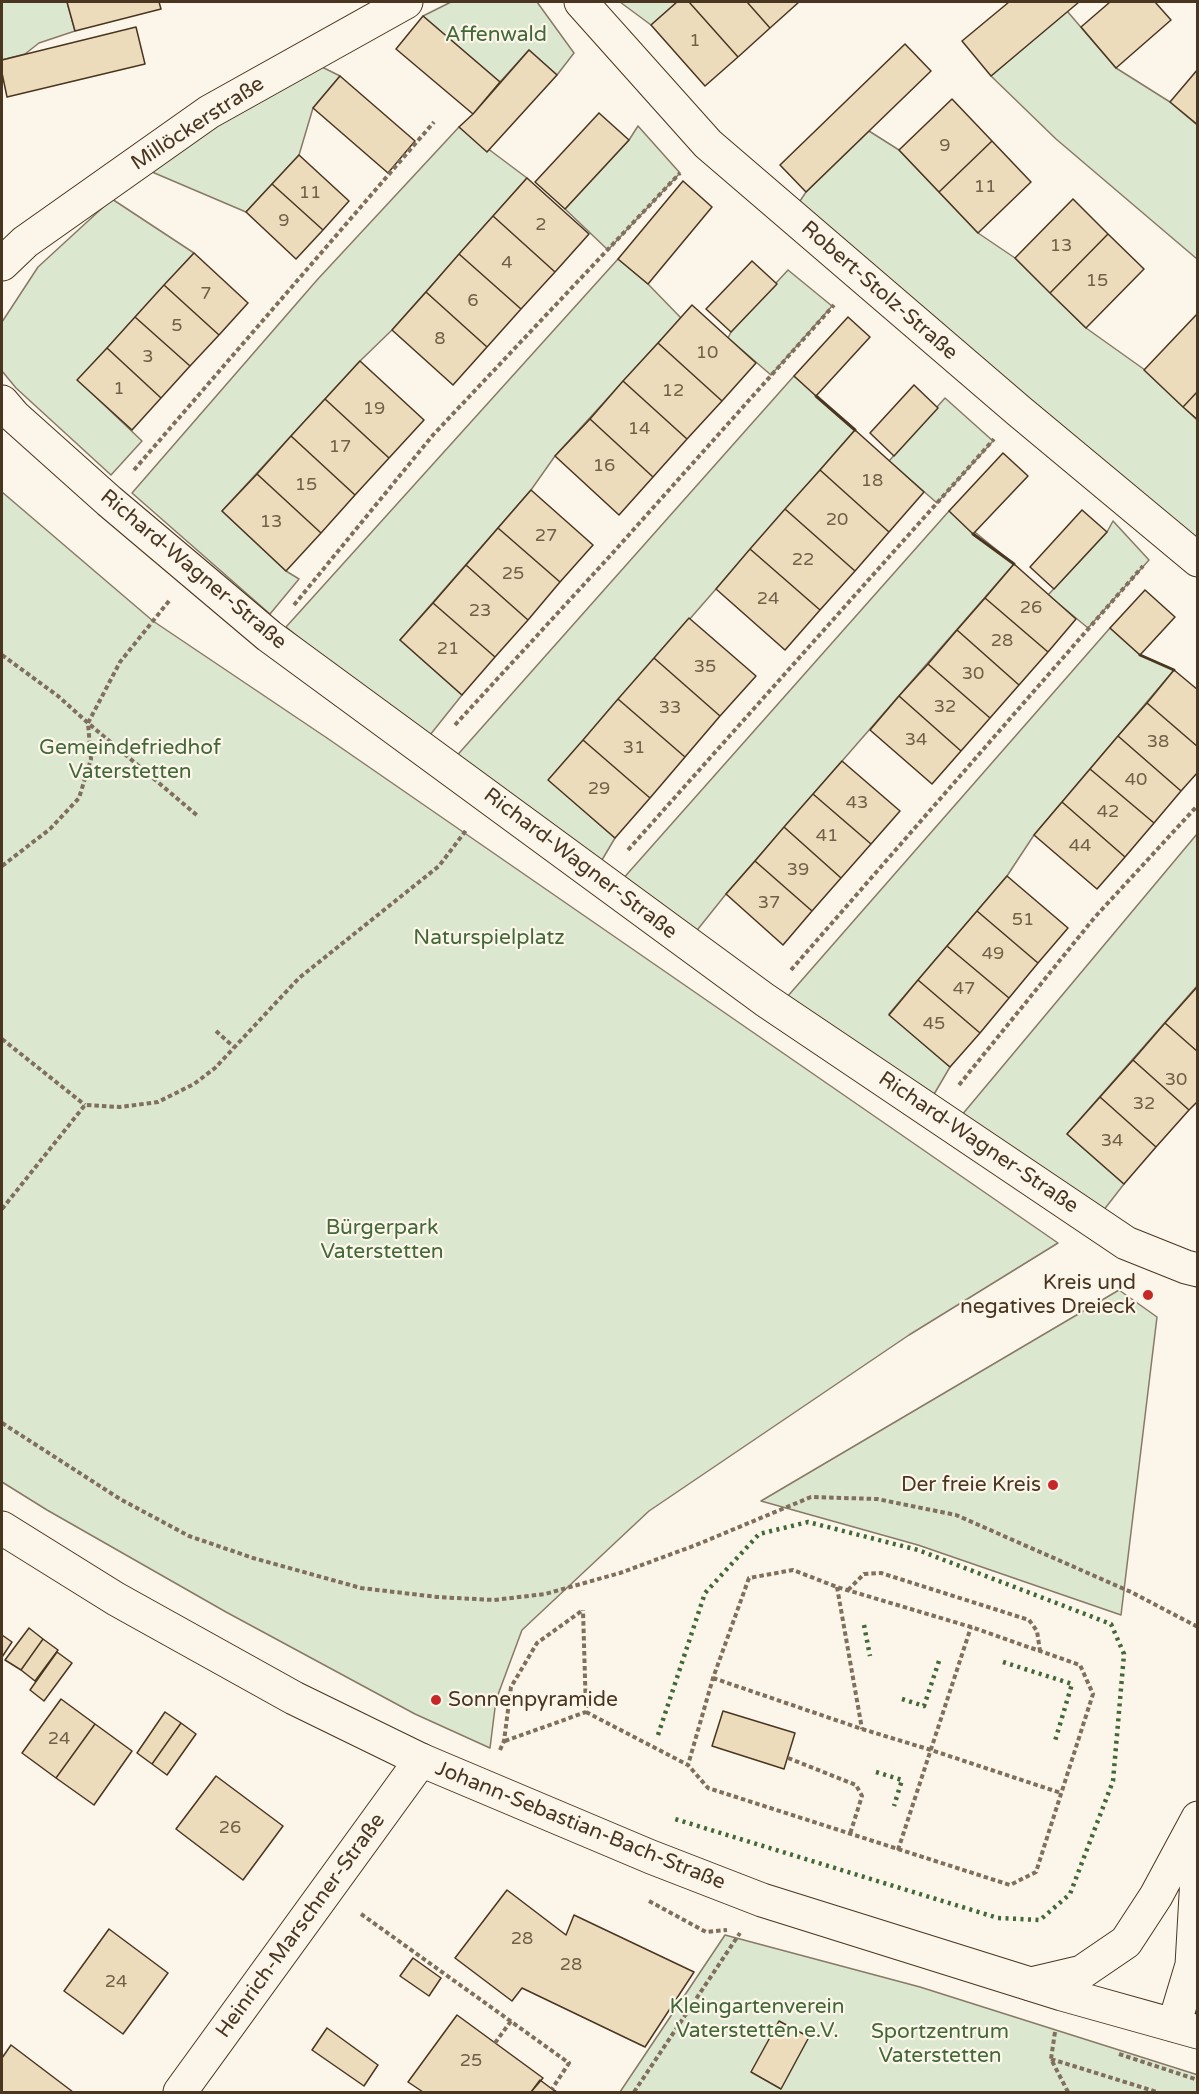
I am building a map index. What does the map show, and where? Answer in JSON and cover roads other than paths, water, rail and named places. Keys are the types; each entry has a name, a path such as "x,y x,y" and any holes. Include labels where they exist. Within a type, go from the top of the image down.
{"street":[{"name":"Millöckerstraße","path":"2,264 25,242 209,112 406,2"},
{"name":"Robert-Stolz-Straße","path":"581,2 708,144 1018,411 1170,535 1197,560"},
{"name":"Richard-Wagner-Straße","path":"2,402 14,416 109,501 269,636 765,1000 1126,1243 1197,1270"},
{"name":"Johann-Sebastian-Bach-Straße","path":"2,1528 116,1599 294,1698 421,1760 484,1787 651,1857 762,1900 1062,1994 1186,2029"},
{"name":"Heinrich-Marschner-Straße","path":"180,2092 421,1760"},
{"path":"1031,1984 1082,1972 1126,1942 1156,1896 1197,1818"},
{"path":"1186,2029 1192,1965 1197,1860"}],"place":[{"name":"Kreis und negatives Dreieck","path":"1148,1295"},
{"name":"Der freie Kreis","path":"1053,1485"},
{"name":"Sonnenpyramide","path":"436,1700"}],"park label":[{"name":"Affenwald","path":"496,35"},
{"name":"Gemeindefriedhof Vaterstetten","path":"130,760"},
{"name":"Naturspielplatz","path":"489,938"},
{"name":"Bürgerpark Vaterstetten","path":"382,1240"},
{"name":"Kleingartenverein Vaterstetten e.V.","path":"757,2019"},
{"name":"Sportzentrum Vaterstetten","path":"940,2044"}]}
